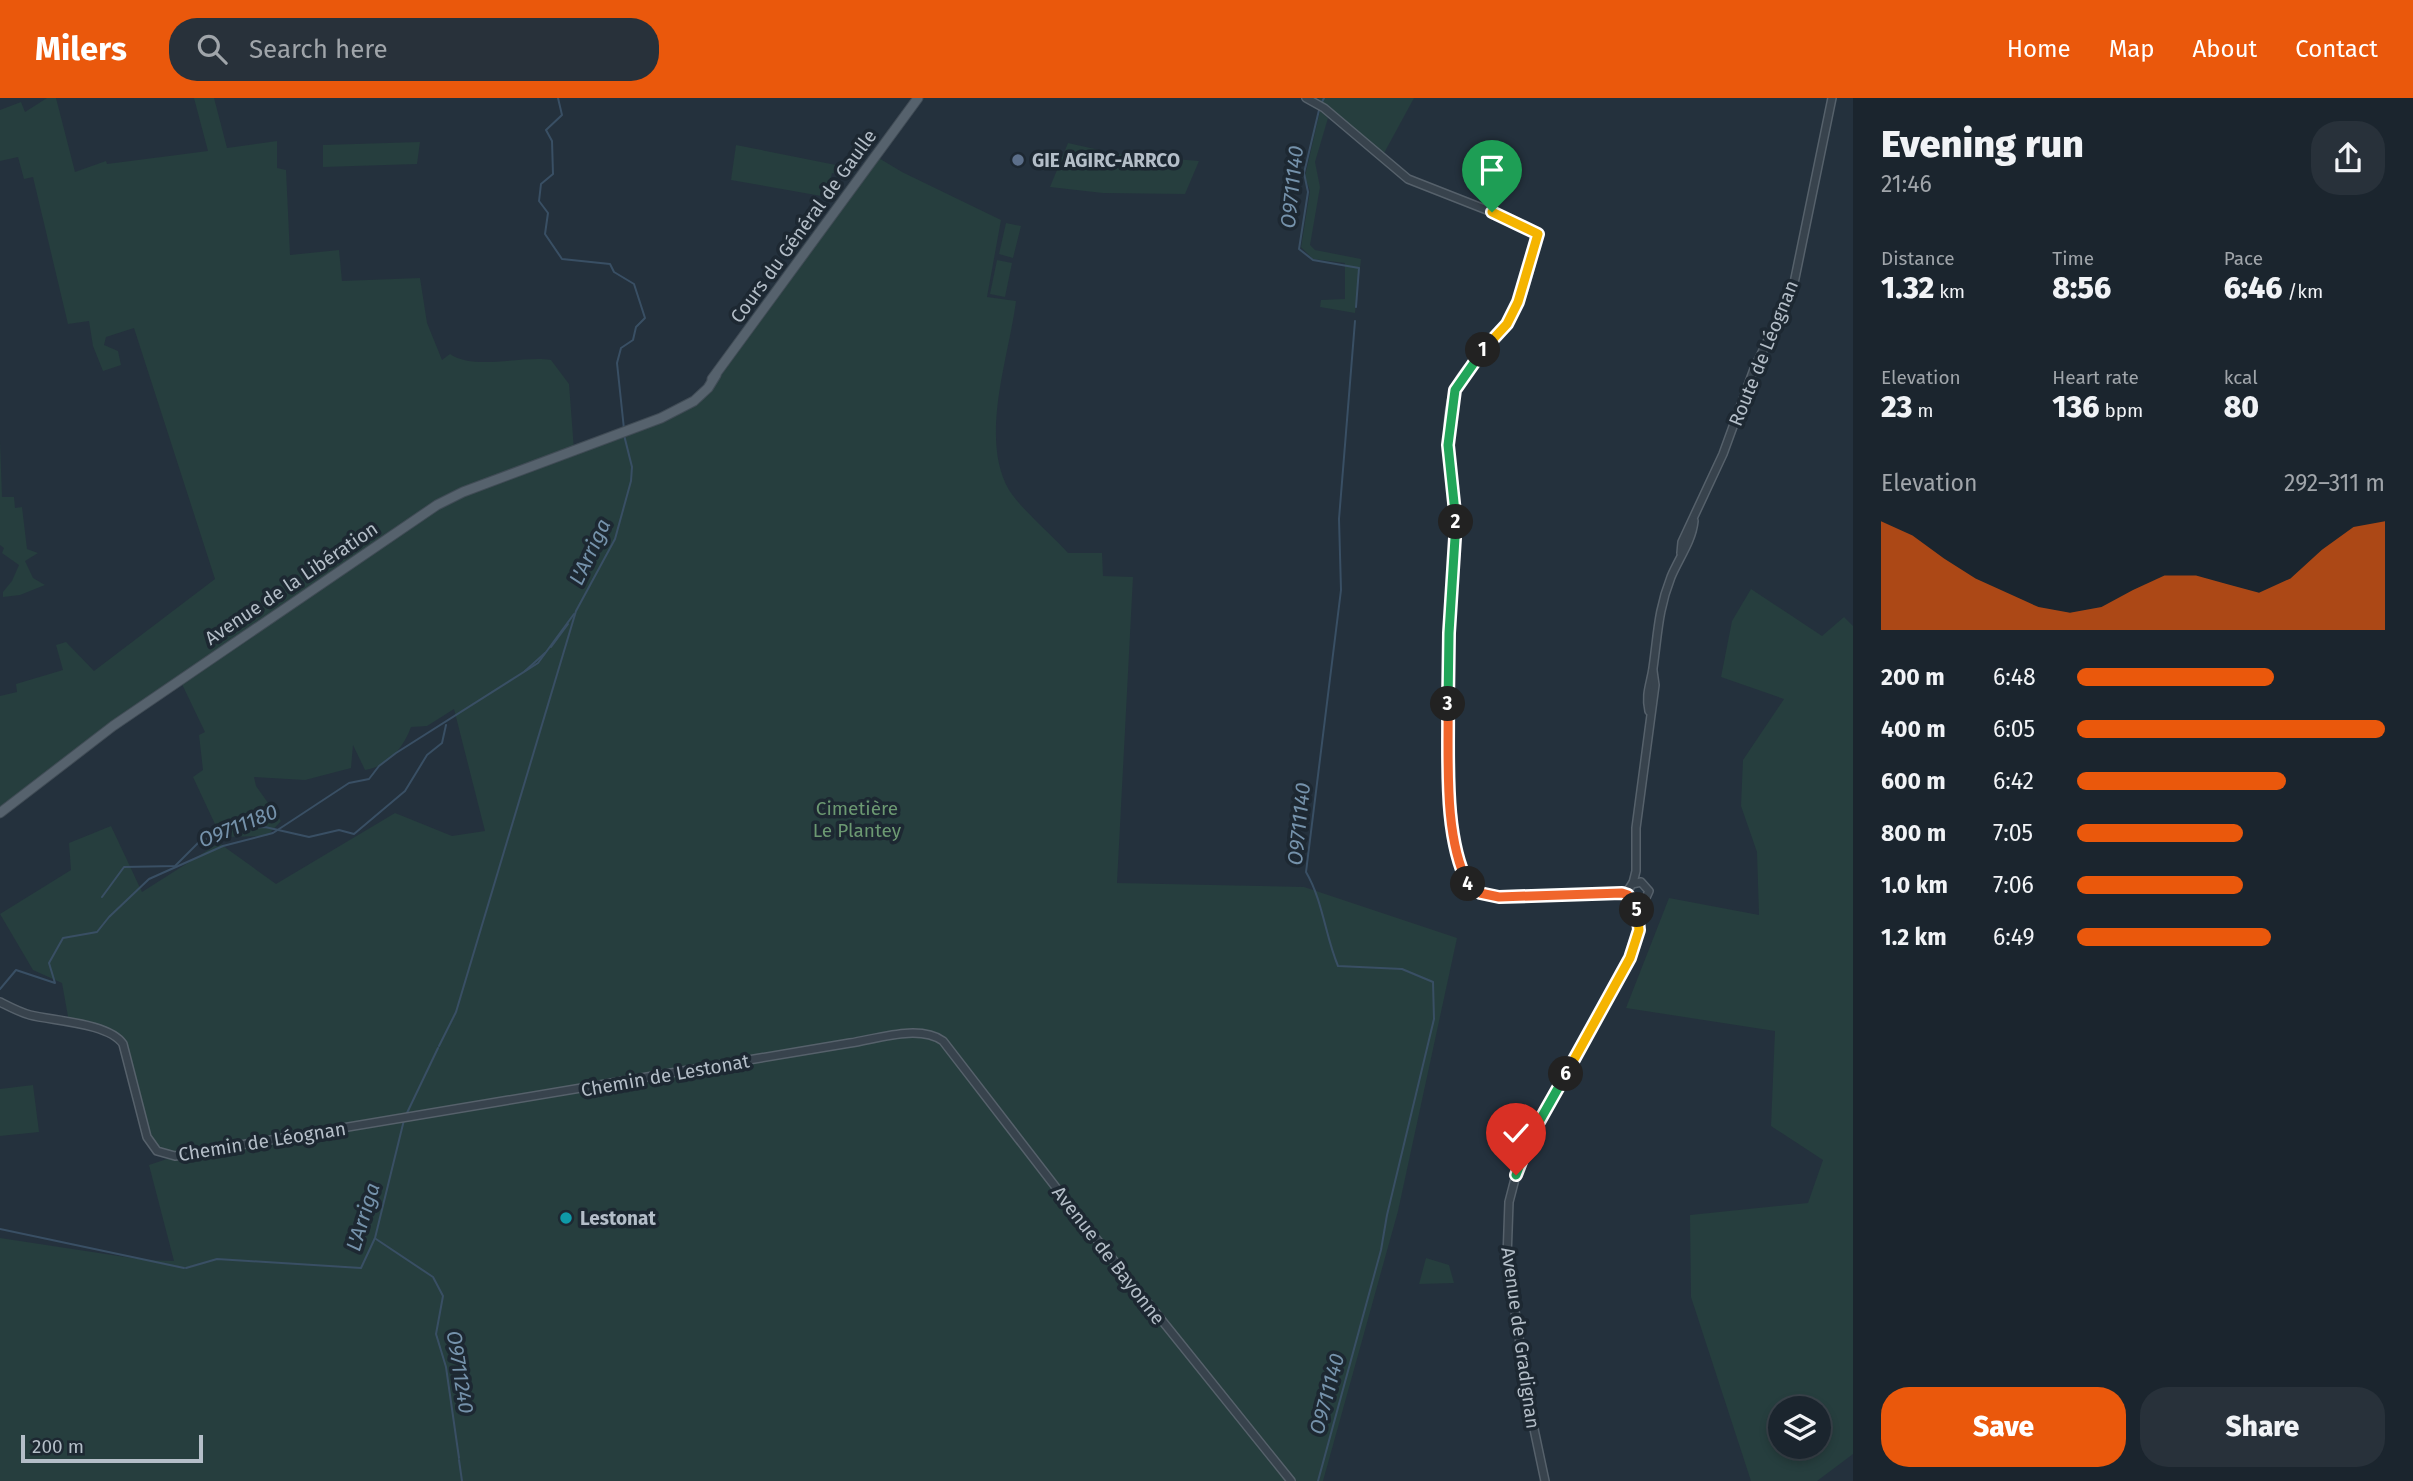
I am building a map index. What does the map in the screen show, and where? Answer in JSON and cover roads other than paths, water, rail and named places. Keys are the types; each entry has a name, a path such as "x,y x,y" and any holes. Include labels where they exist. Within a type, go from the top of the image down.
{"main road":[{"name":"Cours du Général de Gaulle","path":"629,430 677,410 703,393 918,98"},
{"name":"Avenue de la Libération","path":"0,813 113,726 437,505 463,492 629,430"}],"street":[{"path":"1306,98 1324,108 1408,179 1538,234 1518,302 1507,324 1479,355 1455,390 1448,445 1457,532 1449,633 1448,692 1452,816 1460,867 1467,883 1480,893 1488,895 1611,892 1628,895 1634,902 1643,902"},
{"name":"Route de Léognan","path":"1634,884 1636,828 1649,714 1646,699 1653,671 1660,607 1681,553 1682,542 1723,454 1754,369 1793,288 1832,98"},
{"path":"1611,892 1634,884"},
{"path":"1628,895 1634,884"},
{"name":"Avenue de Gradignan","path":"1545,1481 1530,1410 1507,1258 1509,1202 1531,1136 1630,958 1639,930 1643,902 1649,891 1634,884"},
{"name":"Avenue de Gradignan","path":"1634,902 1639,930"},
{"name":"Chemin de Léognan","path":"0,1002 31,1015 69,1022 118,1037 123,1044 146,1137 155,1150 166,1155 187,1154 404,1118"},
{"name":"Chemin de Lestonat","path":"404,1118 850,1043 926,1033"},
{"name":"Avenue de Bayonne","path":"926,1033 943,1041 1078,1216 1292,1481"}],"waterway":[{"name":"L'Arriga","path":"558,98 562,115 546,130 552,141 553,174 541,184 539,201 548,213 545,234 562,259 610,264 614,272 634,284 645,318 636,327 633,340 621,348 617,363 624,429"},
{"name":"O9711140","path":"1322,102 1324,98"},
{"name":"O9711140","path":"1319,110 1304,173 1308,192 1299,249 1313,260 1359,268 1356,307"},
{"name":"O9711140","path":"1318,1481 1381,1250 1434,1019 1433,982 1402,969 1338,966 1312,883 1306,872 1341,590 1339,519 1355,321"},
{"name":"L'Arriga","path":"439,1046 456,1012 576,611 615,539 631,481 632,467 624,435"},
{"name":"O9711180","path":"0,989 16,970 55,983 49,963 63,938 97,932 149,879 223,846 273,833 349,783 369,779 379,766 396,753 538,663 574,614"},
{"name":"O9711180","path":"551,647 568,624"},
{"name":"O9711180","path":"525,671 545,653"},
{"path":"102,897 124,867 175,866 199,842 229,829 265,827 309,837 339,830 354,834 405,791 427,755 442,743 446,725"},
{"name":"L'Arriga","path":"406,1115 438,1048"},
{"name":"L'Arriga","path":"186,1268 217,1259 361,1268 375,1238 404,1120"},
{"name":"L'Arriga","path":"0,1229 184,1268"},
{"name":"O9711240","path":"376,1239 433,1277 443,1296 436,1334 446,1367 459,1458"},
{"name":"O9711240","path":"459,1460 462,1481"}],"place":[{"name":"GIE AGIRC-ARRCO","path":"1018,160"},
{"name":"Lestonat","path":"566,1218"}],"park label":[{"name":"Cimetière Le Plantey","path":"857,819"}]}
